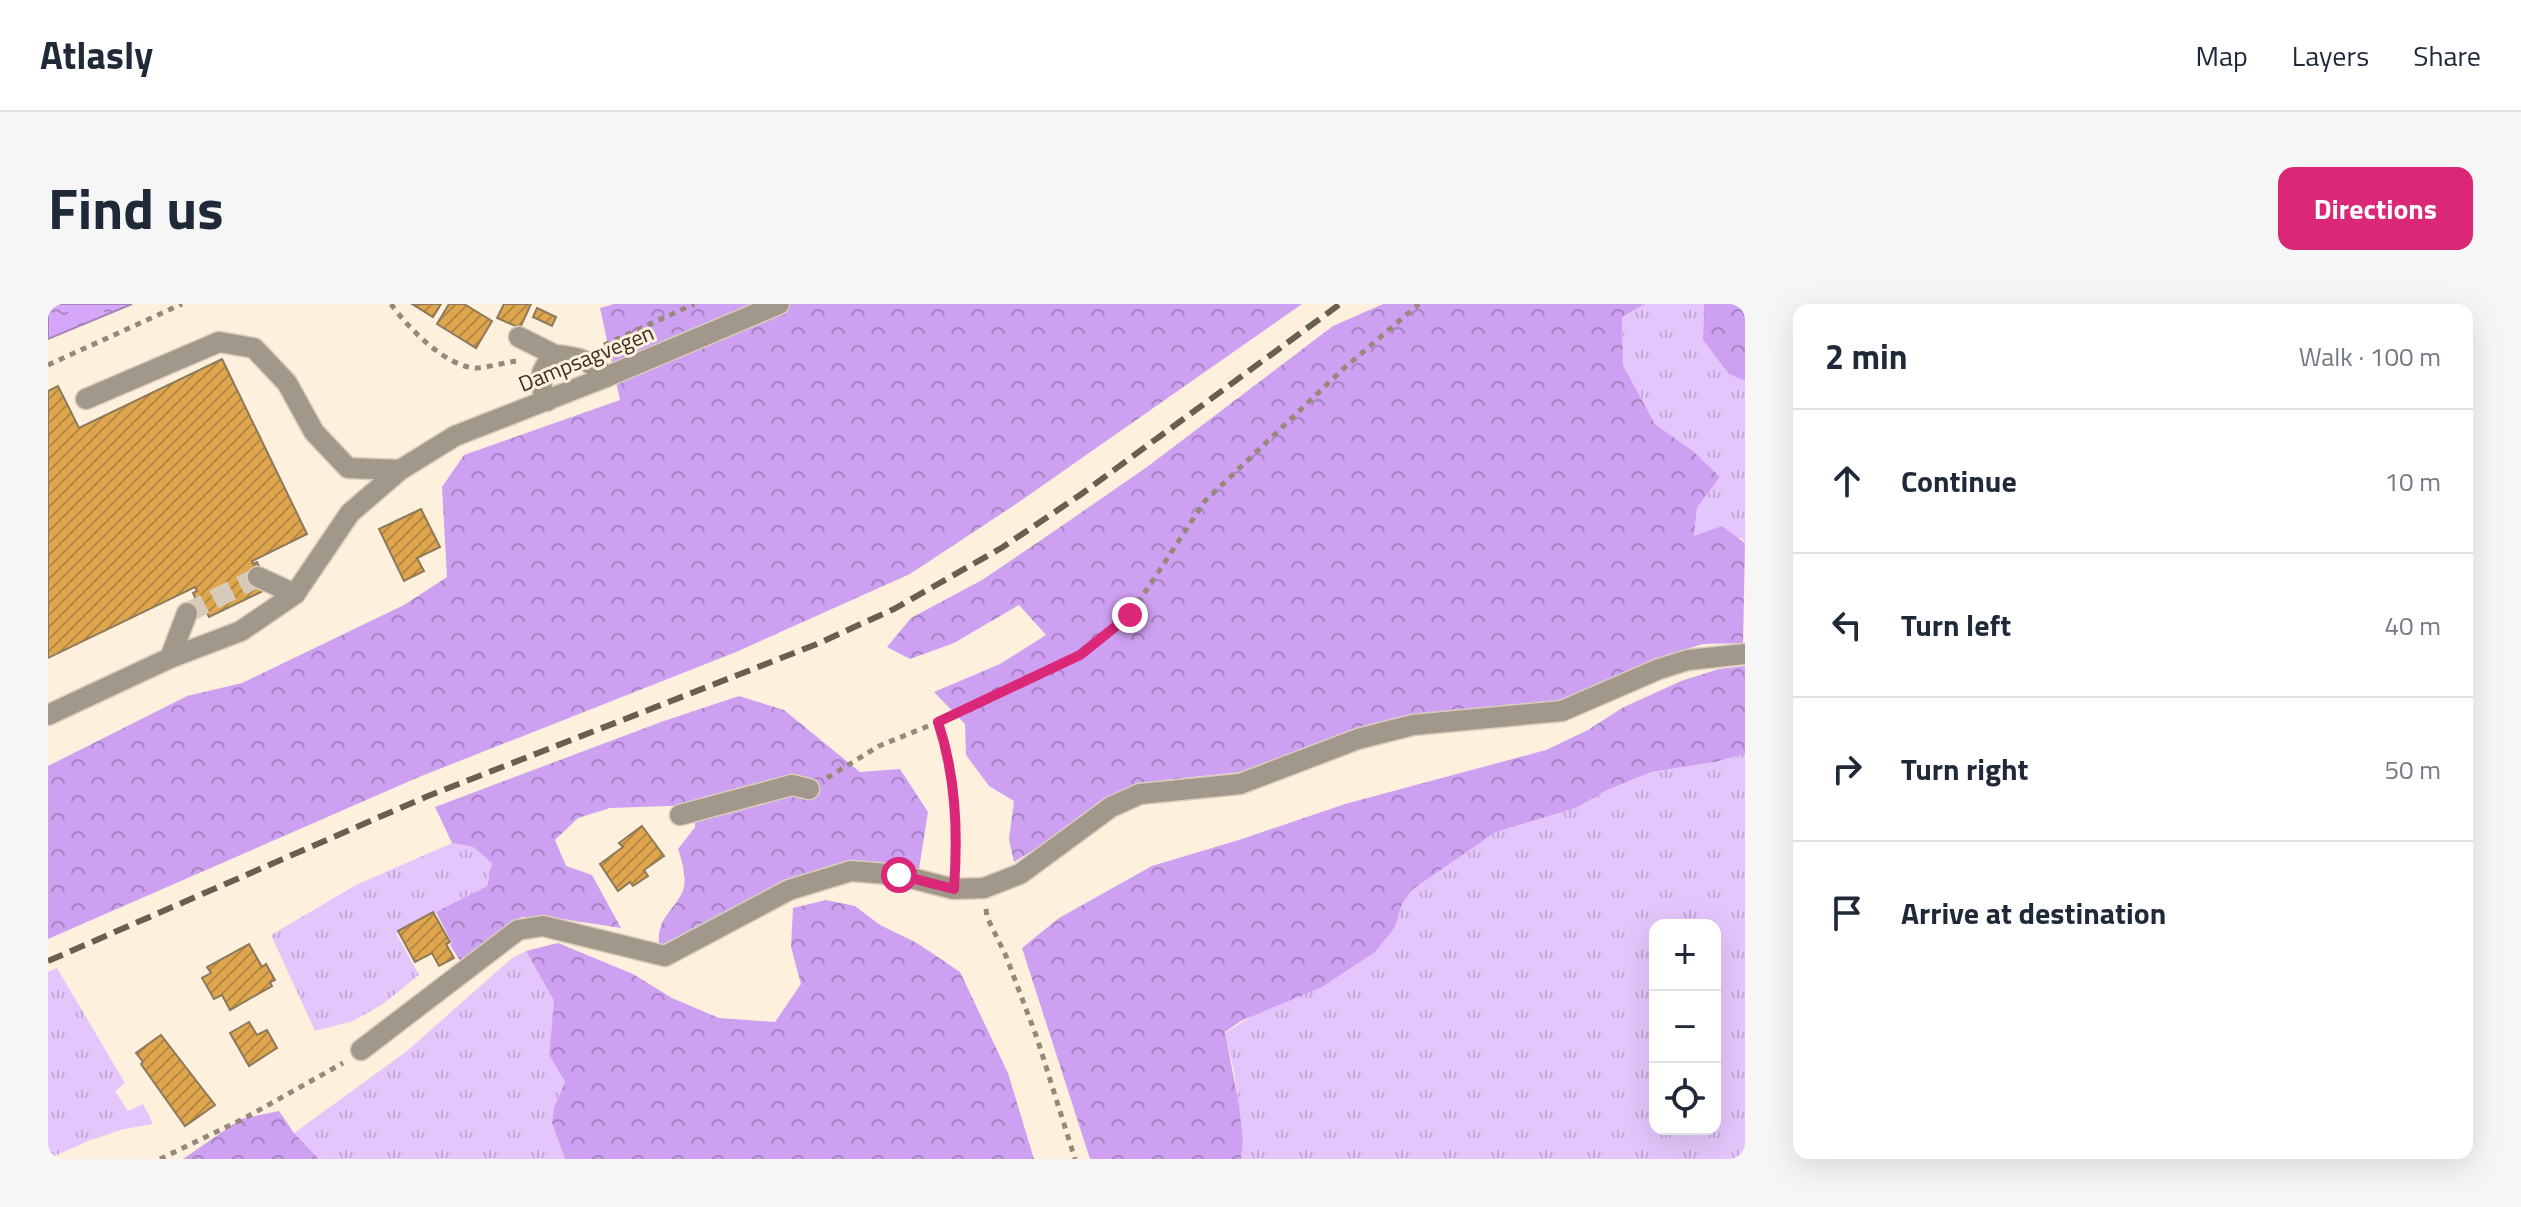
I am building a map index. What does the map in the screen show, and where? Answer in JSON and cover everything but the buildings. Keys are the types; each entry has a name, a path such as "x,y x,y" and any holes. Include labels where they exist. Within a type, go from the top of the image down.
{"street":[{"name":"Dampsagvegen","path":"295,594 350,513 400,470 455,436 779,304"},
{"path":"519,337 555,355 581,357 606,377"},
{"path":"86,399 219,342 254,348 287,383 314,432 348,468 400,470"},
{"path":"547,401 540,385 542,367 555,355"},
{"path":"258,577 295,594"},
{"path":"48,715 170,658 241,631 295,594"},
{"path":"170,658 187,613"},
{"path":"361,1050 518,930 543,926 665,956 789,890 851,871 899,875 954,889 984,888 1020,874 1111,807 1140,794 1240,784 1358,739 1413,725 1562,711 1659,669 1688,660 1745,654"},
{"path":"680,815 792,785 809,789"}],"path":[{"path":"48,365 182,304"},
{"path":"391,304 401,318 432,347 464,365 488,366 604,345 694,304"},
{"path":"809,789 879,746 938,722 1080,655 1130,615 1205,501 1376,338 1419,304"},
{"path":"938,722 949,754 958,834 954,889"},
{"path":"984,888 987,917 1006,956 1037,1038 1075,1159"},
{"path":"160,1159 245,1118 361,1050"}],"green space":[{"path":"614,304 1302,304 1019,502 910,574 736,652 419,777 48,939 48,766 187,696 242,683 404,605 447,577 442,487 464,455 620,400 600,308"},
{"path":"1383,304 1645,304 1622,317 1623,365 1655,424 1693,451 1720,477 1697,508 1694,536 1722,526 1745,543 1743,643 1703,644 1667,655 1555,702 1404,717 1250,771 1165,780 1125,789 1014,862 1009,839 1014,801 989,786 966,755 965,724 934,692 1000,664 1046,635 1019,605 954,643 910,659 887,647 911,618 982,580 1147,467 1333,326"},
{"path":"1645,304 1704,304 1703,340 1729,373 1745,381 1745,543 1742,538 1694,537 1697,508 1720,477 1693,451 1655,424 1623,365 1622,317"},
{"path":"1704,304 1745,304 1745,381 1729,374 1703,340"},
{"path":"1745,666 1745,754 1651,772 1607,790 1576,808 1496,832 1413,889 1402,904 1395,927 1375,952 1322,987 1241,1021 1225,1032 1239,1105 1243,1140 1241,1159 1090,1159 1022,948 1059,918 1152,866 1345,804 1546,750 1588,730 1622,708 1681,681 1719,669"},
{"path":"739,696 784,710 860,772 900,769 928,812 919,869 867,862 829,866 792,880 676,942 659,945 662,922 684,888 684,871 678,849 695,827 696,805 610,808 578,818 555,840 566,866 592,875 621,928 556,918 522,917 462,964 436,912 487,886 492,863 473,847 452,843 435,807"},
{"path":"1745,754 1745,1159 1241,1159 1243,1140 1234,1071 1225,1033 1395,927 1402,904 1413,889 1496,832 1576,808 1607,790 1651,772"},
{"path":"452,843 473,847 492,863 487,886 396,933 419,975 383,1004 353,1021 315,1031 271,935 356,885"},
{"path":"826,900 855,906 880,925 917,943 960,972 1008,1073 1034,1159 565,1159 552,1123 554,1107 565,1082 549,1055 554,1001 526,951 558,943 633,974 672,998 719,1018 775,1022 801,984 791,947 793,908"},
{"path":"526,951 554,1001 549,1055 565,1082 554,1107 552,1123 565,1159 319,1159 294,1133 407,1051 512,958"},
{"path":"57,968 125,1083 115,1091 128,1111 143,1104 153,1124 124,1129 88,1141 48,1159 48,972"},
{"path":"279,1111 294,1133 319,1159 183,1159 241,1119"}],"water":[{"path":"48,304 132,304 48,339"}],"tunnel":[{"path":"187,613 258,577"}],"railway":[{"path":"48,961 428,796 817,644 894,609 1003,547 1080,495 1340,304"}],"route":[{"path":"899,875 954,889 958,834 949,754 938,722 1080,655 1130,615"}]}
